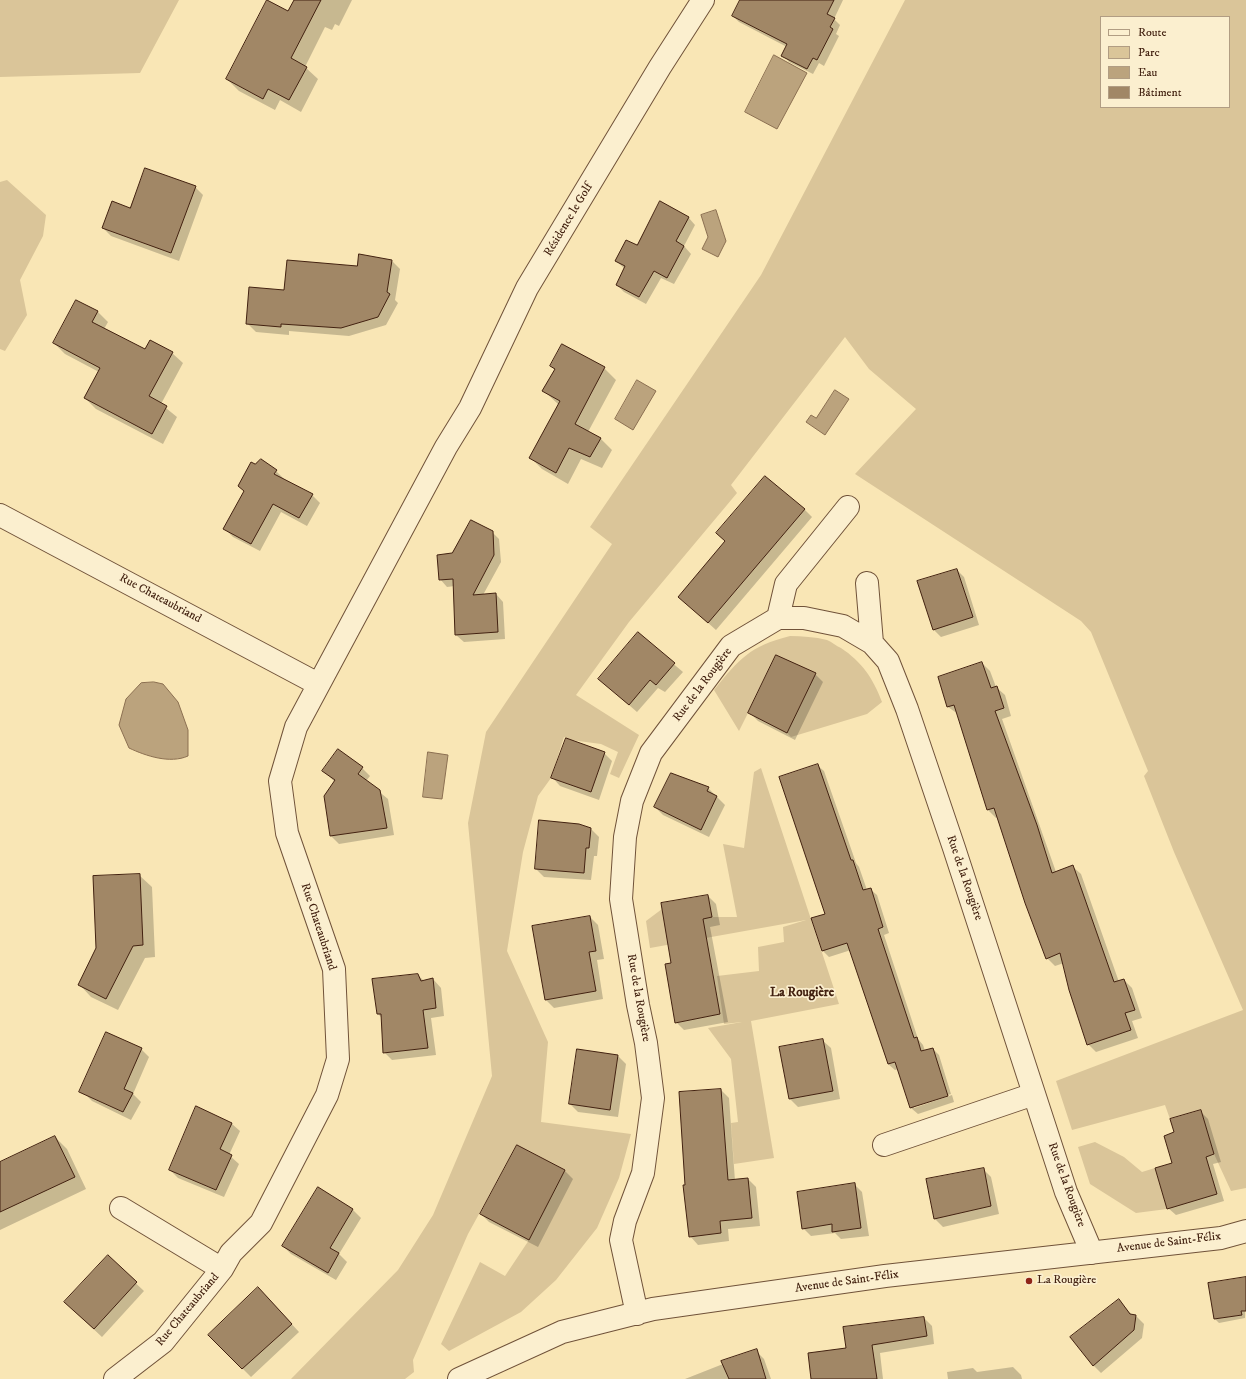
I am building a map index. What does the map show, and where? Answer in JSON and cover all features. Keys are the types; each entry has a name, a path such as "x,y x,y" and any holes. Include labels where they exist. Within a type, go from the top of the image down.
{"street":[{"name":"Résidence le Golf","path":"446,447 470,408 528,288 660,67 703,0"},
{"name":"Rue Chateaubriand","path":"115,1379 163,1342 222,1269 232,1253 261,1222 327,1095 338,1059 334,969 286,833 280,781 296,727 446,447"},
{"path":"778,618 786,584 848,508"},
{"name":"Rue Chateaubriand","path":"0,515 318,684"},
{"path":"867,583 872,643"},
{"name":"Rue de la Rougière","path":"637,1314 621,1240 625,1221 643,1173 653,1098 646,1043 638,1005 621,899 625,837 632,801 651,753 731,646 778,618 804,618 843,626 872,643 888,661 903,697 957,856 1066,1192 1092,1253"},
{"path":"884,1145 1034,1094"},
{"name":"Rue Chateaubriand","path":"121,1208 222,1269"},
{"name":"Avenue de Saint-Félix","path":"459,1379 562,1332 618,1317 668,1307 878,1277 1220,1238 1246,1231"}],"green space":[{"path":"0,0 179,0 140,73 0,77"},
{"path":"905,0 1246,0 1246,1188 1231,1191 1214,1154 1201,1110 1170,1119 1165,1105 1072,1130 1056,1081 1243,1010 1174,852 1144,776 1148,771 1091,632 1081,621 855,474 916,409 869,369 845,337 731,485 737,493 629,622 576,695 639,735 619,778 610,774 618,752 601,744 571,740 564,737 551,778 538,796 523,852 507,951 548,1042 541,1122 631,1134 619,1178 597,1228 556,1280 521,1312 449,1351 441,1344 480,1262 505,1276 529,1240 565,1170 517,1145 468,1234 413,1360 414,1372 405,1379 291,1379 398,1270 433,1215 492,1076 468,823 486,732 612,544 590,527 761,275"},
{"path":"7,180 46,215 43,236 20,280 27,315 5,351 0,349 0,182"},
{"path":"790,636 827,640 848,653 861,665 871,678 882,702 867,714 791,737 787,733 816,673 748,713 739,731 714,690 746,655 765,644"},
{"path":"761,768 839,1004 751,1021 774,1158 734,1164 731,1123 738,1122 731,1059 708,1028 742,1022 724,1024 717,976 759,971 758,947 784,942 783,927 806,920 650,948 646,921 662,909 665,925 712,917 737,917 723,844 744,848 754,772"},
{"path":"1095,1142 1124,1157 1142,1172 1155,1168 1167,1209 1136,1213 1090,1184 1078,1147"}],"water":[{"path":"774,55 807,73 777,129 745,112"},
{"path":"716,210 726,241 718,257 702,249 708,237 701,215"},
{"path":"637,380 656,391 633,430 615,419"},
{"path":"835,390 849,399 825,435 806,422 811,415 816,418"},
{"path":"154,682 163,684 178,702 188,730 188,756 174,759 158,758 129,748 119,725 126,699 141,683"},
{"path":"428,752 448,755 442,799 423,797"}],"building":[{"path":"267,0 288,11 294,0 321,0 291,58 307,67 289,100 268,89 263,99 226,79"},
{"path":"740,0 834,0 827,14 835,18 830,27 833,29 817,60 813,58 807,69 781,56 787,44 732,16"},
{"path":"145,168 196,186 171,253 102,228 112,201 130,208"},
{"path":"660,201 689,217 676,241 684,246 667,278 654,271 639,297 616,285 625,266 615,261 626,240 637,245"},
{"path":"359,254 392,260 387,292 390,294 378,317 341,328 281,324 281,327 246,324 249,287 284,290 287,260 357,266"},
{"path":"76,300 98,311 92,322 145,349 150,340 173,352 149,396 167,406 152,434 84,398 100,368 53,343"},
{"path":"562,344 605,367 575,424 601,438 590,457 569,448 556,473 529,458 560,401 542,391 555,369 550,366"},
{"path":"261,459 277,470 274,474 313,494 299,518 273,504 251,544 223,529 244,491 238,486 251,462 255,464"},
{"path":"765,476 805,509 708,623 678,597 725,541 716,533"},
{"path":"471,520 493,531 494,555 473,595 496,593 498,632 455,635 453,579 439,580 437,555 452,553"},
{"path":"957,569 973,617 933,630 917,581"},
{"path":"638,632 675,663 656,685 650,680 629,705 598,679"},
{"path":"776,655 816,673 787,733 748,713"},
{"path":"982,662 991,688 997,686 1004,708 995,711 1037,825 1052,873 1073,865 1114,982 1124,979 1135,1010 1125,1013 1131,1030 1087,1045 1069,990 1060,953 1046,959 1025,903 994,808 987,810 954,705 947,707 938,677"},
{"path":"566,738 605,752 591,792 551,778"},
{"path":"338,749 363,767 358,774 380,790 387,828 330,836 324,796 335,780 322,771"},
{"path":"818,764 851,860 853,860 863,890 871,888 883,927 878,929 914,1038 917,1037 921,1051 933,1048 948,1096 910,1108 895,1062 888,1064 847,943 822,951 811,918 825,914 779,777"},
{"path":"671,773 709,787 707,791 717,796 701,830 654,807"},
{"path":"539,820 579,824 591,828 589,848 586,848 584,873 535,869"},
{"path":"140,874 143,945 133,946 106,999 78,985 96,948 93,876"},
{"path":"708,895 712,917 703,919 720,1014 675,1023 665,964 671,963 661,903"},
{"path":"590,916 596,951 589,952 596,991 545,1000 532,926"},
{"path":"418,974 421,981 433,978 436,1008 423,1010 428,1048 383,1053 381,1014 377,1014 372,979"},
{"path":"106,1032 142,1048 124,1089 133,1093 123,1112 79,1092"},
{"path":"823,1039 833,1091 789,1099 779,1047"},
{"path":"577,1049 618,1055 610,1110 569,1104"},
{"path":"721,1089 728,1180 748,1178 752,1218 720,1221 721,1233 689,1237 683,1185 685,1185 679,1092"},
{"path":"196,1106 232,1123 220,1149 232,1155 216,1190 169,1170"},
{"path":"1201,1110 1214,1154 1206,1157 1217,1194 1167,1209 1155,1168 1172,1163 1164,1136 1174,1132 1170,1119"},
{"path":"55,1136 75,1177 0,1212 0,1162"},
{"path":"517,1145 565,1170 529,1240 480,1214"},
{"path":"984,1168 991,1206 934,1219 926,1179"},
{"path":"855,1183 861,1228 832,1232 832,1224 802,1229 797,1192"},
{"path":"318,1187 353,1209 330,1248 339,1253 328,1273 282,1246"},
{"path":"108,1255 137,1282 94,1329 64,1302"},
{"path":"1246,1277 1246,1311 1241,1311 1242,1315 1214,1319 1208,1283"},
{"path":"258,1287 292,1324 242,1369 208,1335"},
{"path":"1119,1299 1130,1314 1136,1315 1134,1330 1093,1366 1070,1337"},
{"path":"924,1317 927,1336 872,1345 877,1379 811,1379 808,1353 846,1348 843,1327"},
{"path":"757,1349 766,1379 729,1379 721,1361"}],"place":[{"name":"La Rougière","path":"1029,1281"}],"district":[{"name":"La Rougière","path":"802,993"}]}
